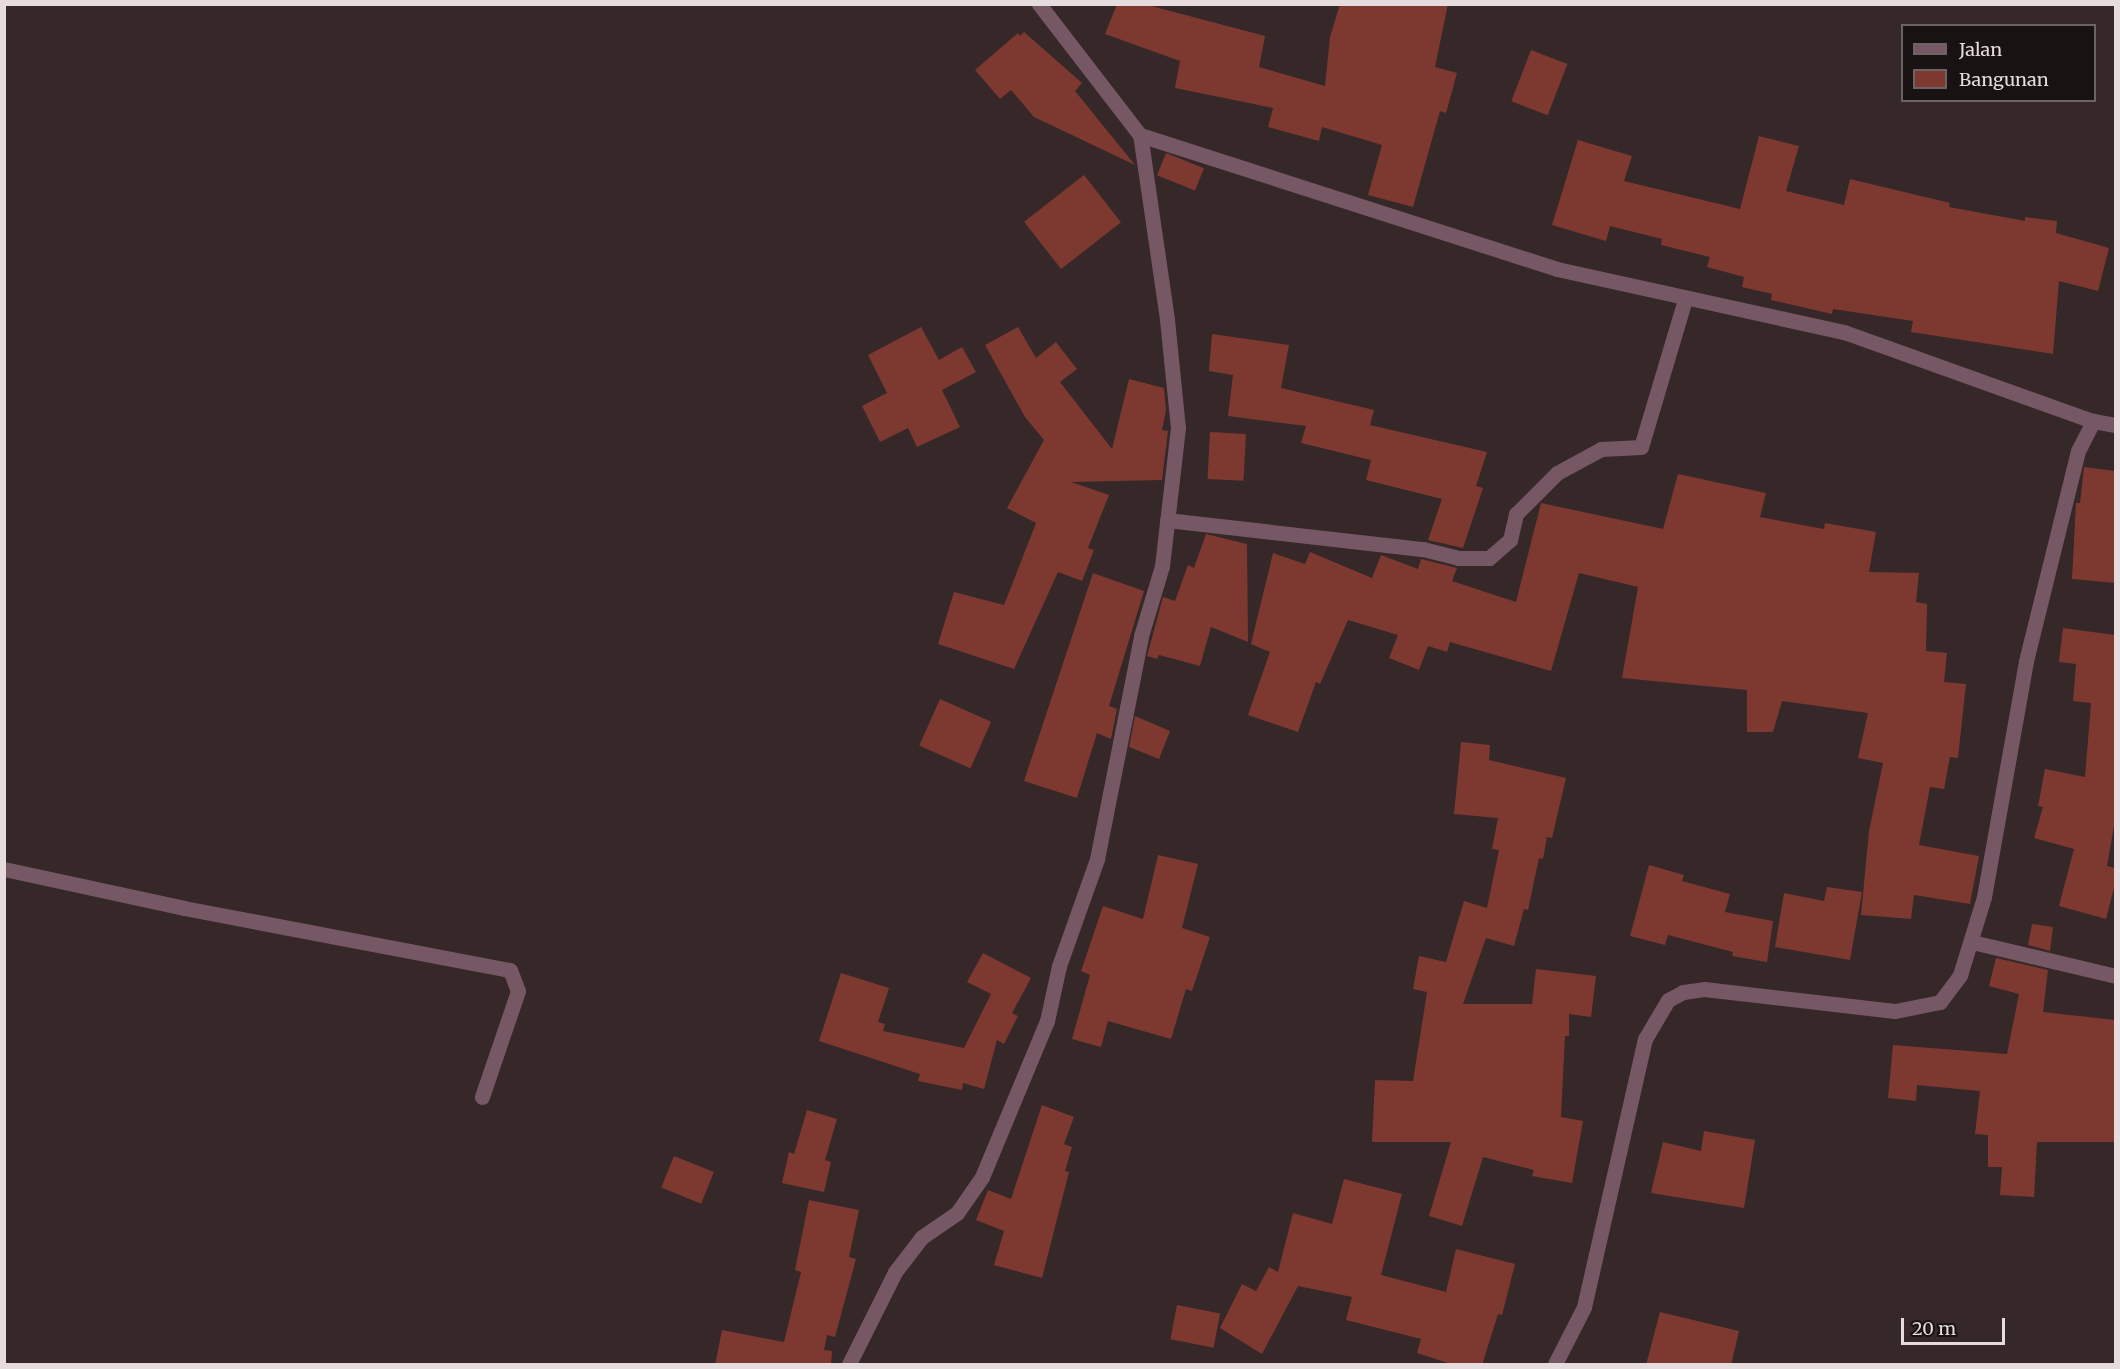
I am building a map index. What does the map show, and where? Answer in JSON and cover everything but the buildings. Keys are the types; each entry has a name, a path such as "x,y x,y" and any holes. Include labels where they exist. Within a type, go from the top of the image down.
{"street":[{"path":"849,1365 895,1272 922,1237 957,1214 982,1177 1047,1021 1059,966 1097,859 1141,636 1162,566 1178,428 1167,319 1140,135 1039,4"},
{"path":"1140,135 1266,173 1456,239 1557,268 1684,299 1844,332 2093,421 2115,425"},
{"path":"1167,520 1424,549 1458,558 1489,558 1509,540 1516,514 1557,473 1601,448 1641,447 1684,299"},
{"path":"1555,1365 1584,1307 1645,1039 1668,1000 1683,992 1704,989 1896,1011 1940,1002 1960,975 1984,897 2026,661 2078,451 2093,421"},
{"path":"4,869 184,908 510,970 518,991 482,1097"},
{"path":"1972,942 2115,976"}]}
